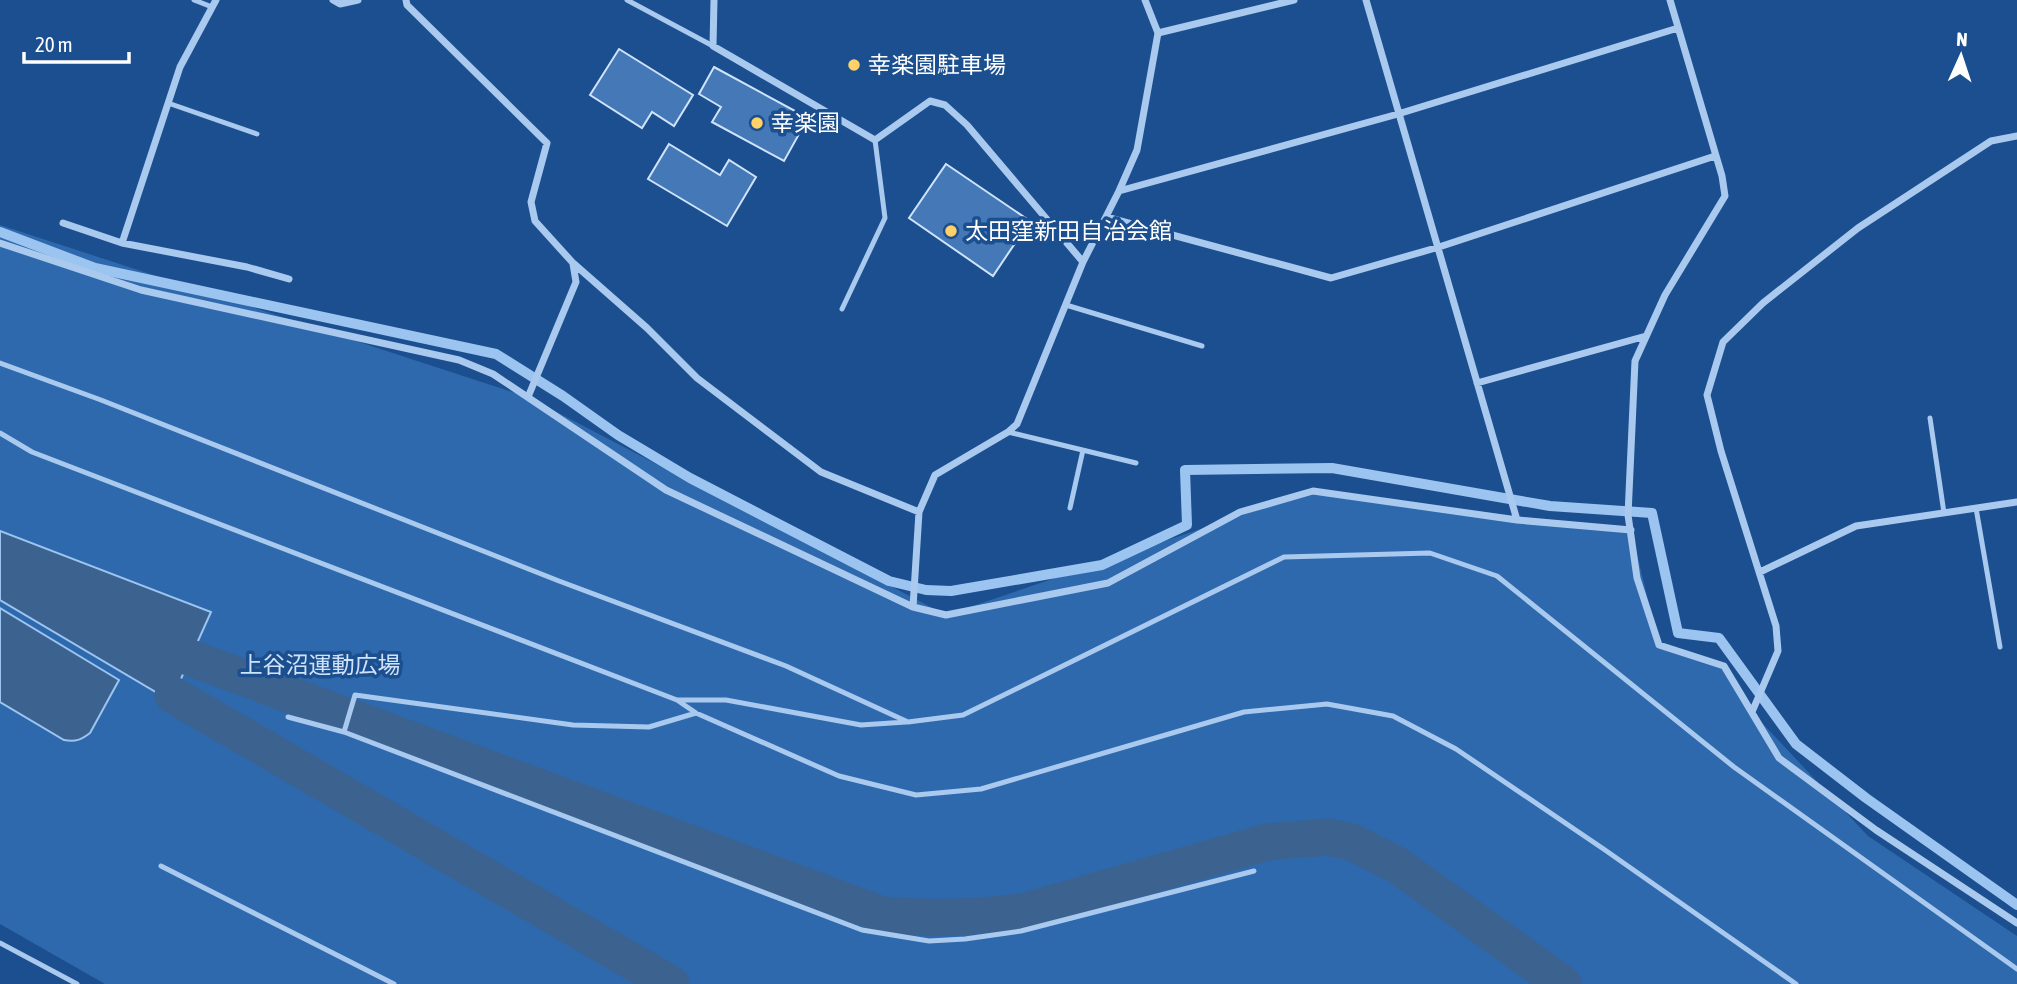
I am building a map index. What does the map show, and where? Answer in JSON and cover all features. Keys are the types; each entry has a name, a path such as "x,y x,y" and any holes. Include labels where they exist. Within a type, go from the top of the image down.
{"street":[{"path":"333,0 340,4 358,0"},
{"path":"406,0 407,5 547,143 531,202 535,221 573,263 647,328 696,378 821,472 919,512"},
{"path":"714,0 713,46 875,140 930,101 945,105 967,125 1083,262"},
{"path":"914,607 919,512 935,475 1017,424 1083,262 1119,191 1136,150 1158,33 1144,0"},
{"path":"1158,33 1294,0"},
{"path":"1366,0 1517,520"},
{"path":"1670,0 1722,176 1725,196 1665,295 1635,361 1629,515 1637,578 1659,645 1724,666 1779,758 1876,830 2017,923"},
{"path":"122,243 180,67 214,4"},
{"path":"1119,191 1398,114 1678,28"},
{"path":"1752,712 1778,651 1776,625 1721,451 1707,395 1723,342 1763,303 1858,228 1991,141 2017,136"},
{"path":"1106,217 1331,278 1439,247 1715,156"},
{"path":"63,223 122,243 247,267 289,279"},
{"path":"0,243 142,290 459,360 493,374 666,490 914,607 946,615 1108,583 1240,512 1313,491 1517,520 1631,530"},
{"path":"528,397 576,282 573,263"},
{"path":"1477,383 1646,336"},
{"path":"1759,572 1856,526 2017,502"}],"lane":[{"path":"194,0 214,4"},
{"path":"627,0 713,46"},
{"path":"168,103 257,134"},
{"path":"842,309 885,218 875,140"},
{"path":"1066,305 1202,346"},
{"path":"0,363 114,405 559,581 786,666 908,722"},
{"path":"1930,418 1944,513"},
{"path":"1007,432 1136,463"},
{"path":"0,433 32,452 677,699 695,713 839,776 916,795 981,789 1244,712 1327,704 1393,716 1456,749 1796,984"},
{"path":"1070,508 1083,450"},
{"path":"1976,508 2000,647"},
{"path":"677,699 726,700 862,725 963,715 1284,557 1430,553 1497,576 1734,767 2017,969"},
{"path":"344,733 355,695 573,725 649,727 695,713"},
{"path":"288,717 344,733 862,930 929,941 1021,931 1254,871"},
{"path":"161,866 394,984"},
{"path":"0,943 77,984"}],"green space":[{"name":"上谷沼運動広場","path":"0,225 528,397 946,615 1313,491 1631,530 1659,645 1724,666 1752,712 1868,836 2017,936 2017,984 105,984 0,924"}],"shaded area":[{"path":"0,531 211,612 171,701 0,600"},
{"path":"0,608 119,680 90,733 75,741 64,740 0,702"}],"building":[{"path":"619,49 693,95 674,126 652,112 642,128 590,95"},
{"path":"714,67 808,118 784,161 712,122 721,107 699,94"},
{"path":"669,144 720,175 729,160 756,177 727,226 648,179"},
{"path":"946,164 1030,221 993,276 909,218"}],"waterway":[{"path":"0,232 95,268 496,354 618,435 690,478 889,581 926,590 951,591 1102,565 1187,525 1185,470 1332,468 1550,506 1652,513 1678,633 1719,638 1796,744 1866,798 2017,905"},
{"path":"191,658 883,915 954,917 1026,911 1267,842 1327,837 1352,842 1397,865 1563,984"},
{"path":"173,695 671,984"}],"place":[{"name":"幸楽園駐車場","path":"854,65"},
{"name":"幸楽園","path":"757,123"},
{"name":"太田窪新田自治会館","path":"951,231"}]}
